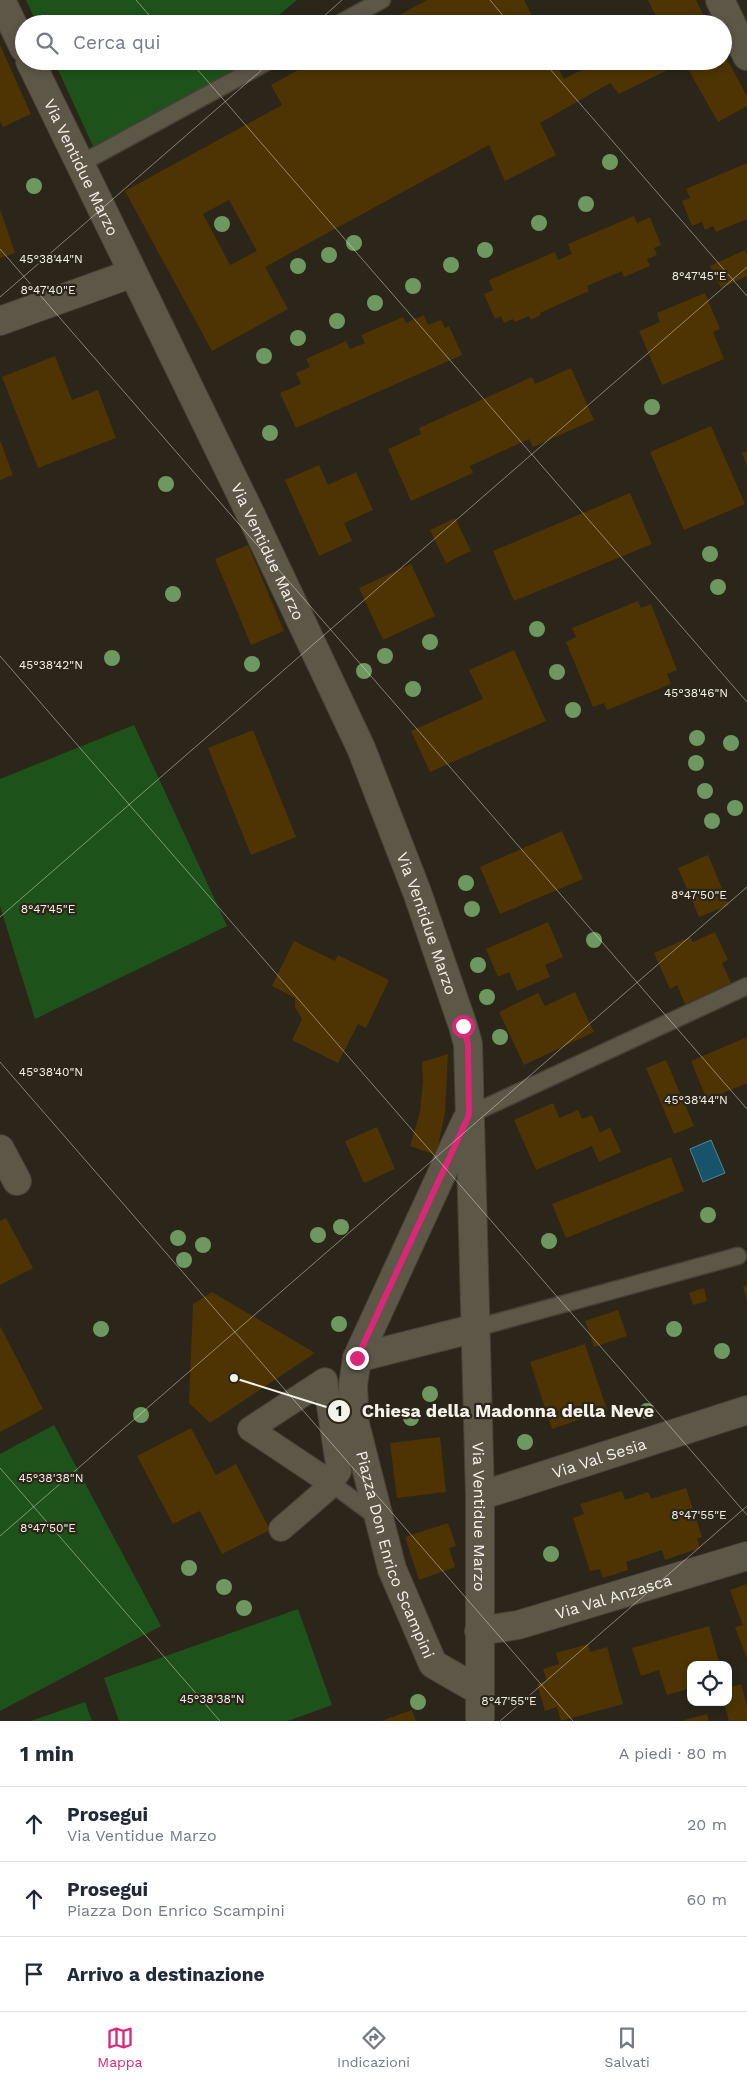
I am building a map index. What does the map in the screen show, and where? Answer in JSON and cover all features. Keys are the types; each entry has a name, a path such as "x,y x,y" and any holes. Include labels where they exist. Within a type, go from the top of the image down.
{"street":[{"path":"1,0 15,29"},
{"path":"720,0 727,15"},
{"path":"732,25 747,56"},
{"name":"Via Ventidue Marzo","path":"34,70 132,274 252,517 361,748 417,892 468,1044 480,1496 480,1721"},
{"path":"0,321 132,274"},
{"name":"Piazza Don Enrico Scampini","path":"469,1115 357,1358 353,1385 355,1424 392,1569 433,1664 480,1691"},
{"path":"0,1149 17,1181"},
{"path":"357,1358 476,1328"},
{"name":"Via Val Sesia","path":"480,1496 747,1410"},
{"path":"281,1529 326,1490 331,1483"},
{"name":"Via Val Anzasca","path":"479,1631 518,1625 747,1556"}],"lane":[{"path":"354,15 382,0"},
{"path":"80,164 252,70"},
{"path":"469,1115 747,986"},
{"path":"476,1328 738,1256"},
{"path":"331,1483 380,1520"}],"green space":[{"path":"26,0 297,0 279,15 33,15"},
{"path":"58,70 240,70 93,146"},
{"path":"134,725 227,926 35,1019 0,906 0,779"},
{"path":"54,1425 161,1626 0,1711 0,1454"},
{"path":"298,1609 332,1705 288,1721 119,1721 104,1678"},
{"path":"85,1702 92,1721 31,1721"}],"water":[{"path":"711,1140 725,1173 703,1182 690,1149"}],"building":[{"path":"427,0 524,0 532,15 400,15"},
{"path":"648,0 696,0 704,15 656,15"},
{"path":"0,45 31,114 3,127 0,121"},
{"path":"732,68 747,96 747,106 718,122 689,70"},
{"path":"298,70 560,70 564,79 582,70 668,70 619,94 610,83 540,123 556,155 505,181 489,145 265,267 288,309 212,351 125,191 282,105 271,85","holes":["229,200 257,251 230,265 203,214"]},
{"path":"747,163 747,219 716,232 713,226 705,230 702,222 692,226 682,201 690,198 686,189"},
{"path":"0,209 15,253 0,258"},
{"path":"634,216 637,223 650,217 661,245 654,248 657,255 647,259 650,266 624,277 622,271 587,286 589,291 540,313 541,315 531,320 529,316 515,322 513,319 504,323 501,316 495,319 484,294 493,290 489,280 555,252 558,260 572,254 568,244"},
{"path":"745,250 747,255 747,276 721,288 710,266"},
{"path":"705,293 720,329 713,332 724,359 662,385 639,331 660,322 657,313"},
{"path":"424,315 428,325 441,320 445,328 449,326 462,355 296,428 280,393 301,384 296,373 310,367 306,359 346,341 350,349 365,343 361,335 403,317 406,323"},
{"path":"55,356 72,400 98,390 116,438 38,468 2,377"},
{"path":"571,368 594,420 533,447 529,439 470,466 473,473 411,501 388,449 421,434 419,428 532,377 535,384"},
{"path":"711,426 745,504 684,530 650,452"},
{"path":"0,440 13,475 0,480"},
{"path":"747,451 747,466 742,453"},
{"path":"319,465 328,485 356,472 373,510 344,523 352,541 319,556 285,480"},
{"path":"630,493 652,544 514,601 493,551"},
{"path":"455,518 471,551 446,563 430,530"},
{"path":"248,545 284,631 251,645 215,559"},
{"path":"411,564 435,616 383,640 359,588"},
{"path":"638,601 641,608 651,604 677,670 667,674 671,684 607,710 604,703 593,707 566,642 576,637 572,628"},
{"path":"514,650 546,721 430,772 411,731 483,699 469,670"},
{"path":"253,730 296,837 251,855 208,748"},
{"path":"562,831 583,879 500,914 480,867"},
{"path":"708,855 729,905 699,917 678,868"},
{"path":"548,922 563,957 545,965 550,977 517,991 509,972 498,977 486,949"},
{"path":"715,932 728,960 722,963 731,983 685,1004 677,985 670,989 654,953 690,937 693,942"},
{"path":"294,941 335,961 338,955 389,980 366,1028 358,1024 338,1063 292,1040 302,1019 295,1007 295,998 272,986"},
{"path":"575,992 594,1032 524,1065 499,1012 538,993 545,1006"},
{"path":"747,1037 747,1083 707,1100 691,1061"},
{"path":"448,1054 445,1113 436,1155 410,1146 420,1112 423,1081 422,1062"},
{"path":"666,1060 694,1126 674,1134 646,1068"},
{"path":"553,1103 559,1118 578,1110 582,1119 592,1115 600,1133 610,1127 621,1152 599,1162 592,1146 536,1170 514,1120"},
{"path":"377,1127 395,1169 364,1183 345,1141"},
{"path":"671,1157 684,1191 566,1238 552,1204"},
{"path":"6,1218 33,1268 0,1285 0,1221"},
{"path":"747,1285 747,1300 743,1287"},
{"path":"704,1288 707,1301 693,1305 689,1293"},
{"path":"212,1292 315,1353 210,1423 189,1403 193,1304"},
{"path":"618,1310 627,1336 594,1347 585,1321"},
{"path":"0,1326 43,1409 0,1432"},
{"path":"585,1344 607,1410 552,1429 530,1362"},
{"path":"191,1428 216,1475 236,1464 270,1530 222,1554 200,1511 173,1524 137,1456"},
{"path":"440,1437 446,1492 397,1498 390,1443"},
{"path":"686,1488 702,1537 697,1538 700,1548 665,1560 662,1550 626,1562 628,1570 603,1578 600,1569 590,1571 573,1518 584,1514 580,1504 622,1491 625,1500 648,1492 651,1499"},
{"path":"448,1523 456,1546 449,1548 455,1567 419,1580 405,1537"},
{"path":"747,1584 747,1659 735,1627 743,1625 730,1590"},
{"path":"709,1626 719,1661 687,1661 687,1689 667,1695 659,1670 641,1676 632,1648"},
{"path":"588,1644 590,1652 607,1647 623,1704 561,1721 557,1707 545,1711 537,1684 547,1681 543,1669 559,1664 556,1653"},
{"path":"741,1684 747,1705 747,1721 729,1721 725,1706 732,1706 732,1687"},
{"path":"412,1710 416,1721 381,1721"},
{"path":"707,1714 709,1721 684,1721 684,1720"}],"place":[{"name":"Chiesa della Madonna della Neve","path":"234,1378"}],"route":[{"path":"357,1358 469,1115 468,1044 463,1026"}]}
